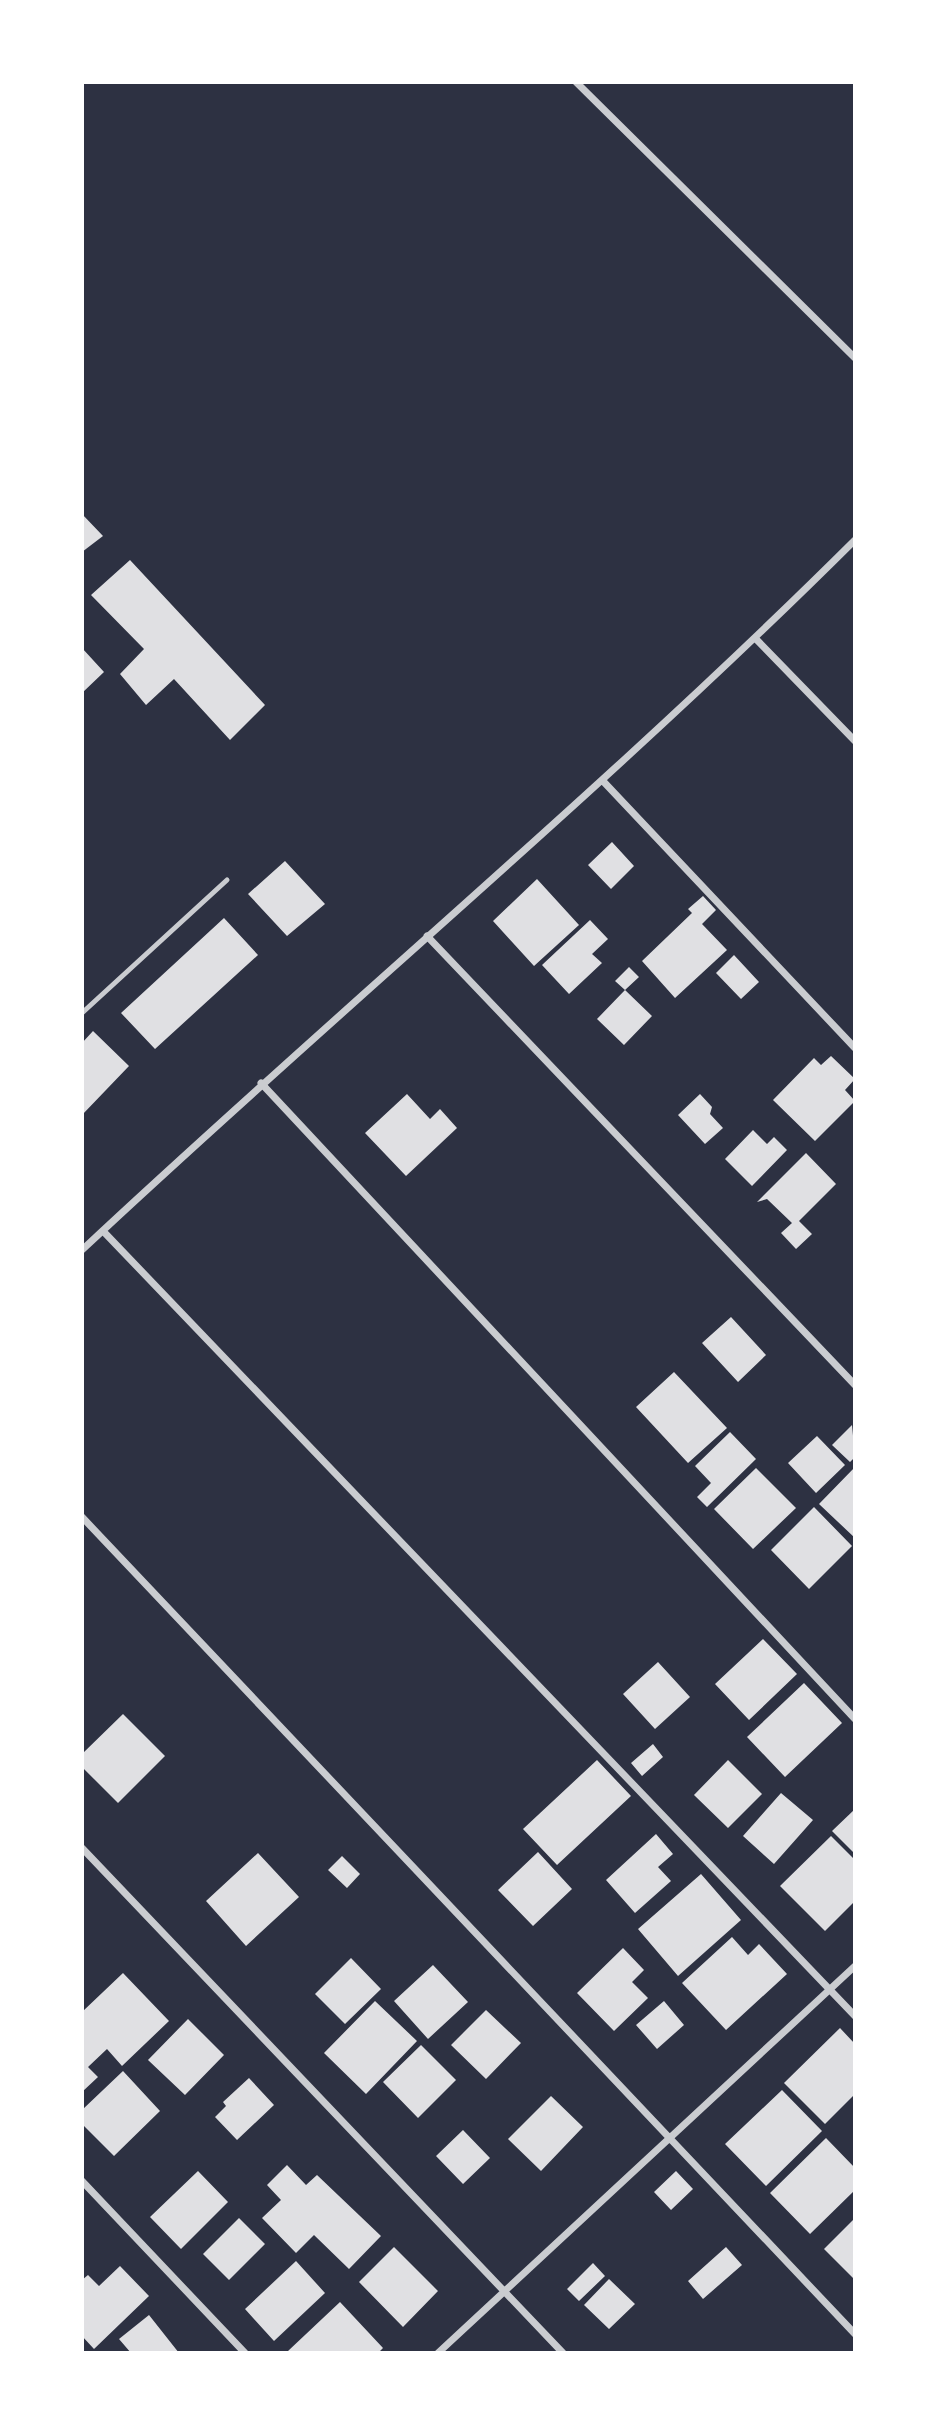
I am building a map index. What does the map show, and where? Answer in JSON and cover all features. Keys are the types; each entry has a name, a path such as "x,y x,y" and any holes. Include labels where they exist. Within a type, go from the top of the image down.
{"street":[{"path":"576,82 855,358"},
{"path":"82,1250 261,1083 602,780 756,639 855,540"},
{"path":"756,639 855,741"},
{"path":"602,780 855,1048"},
{"path":"427,936 855,1385"},
{"path":"261,1083 855,1719"},
{"path":"103,1231 855,2016"},
{"path":"82,1517 855,2334"},
{"path":"82,1848 563,2353"},
{"path":"438,2353 855,1966"},
{"path":"82,2181 245,2353"}],"lane":[{"path":"82,1013 227,880"}],"building":[{"path":"82,514 103,536 82,552"},
{"path":"130,560 265,705 230,740 174,679 146,705 120,674 144,649 91,595"},
{"path":"82,648 104,672 82,693"},
{"path":"612,842 634,866 611,889 588,865"},
{"path":"285,861 325,904 287,936 248,894"},
{"path":"537,879 579,925 534,966 493,921"},
{"path":"703,896 716,910 702,924 727,950 675,998 642,961 692,913 688,909"},
{"path":"224,918 258,955 155,1049 121,1013"},
{"path":"590,920 608,939 592,954 602,963 569,994 542,965"},
{"path":"734,955 759,982 741,999 716,973"},
{"path":"629,967 639,977 625,990 615,981"},
{"path":"625,990 652,1016 624,1045 597,1019"},
{"path":"93,1031 129,1066 82,1115 82,1043"},
{"path":"831,1056 855,1079 845,1090 855,1101 815,1141 773,1100 814,1058 821,1065"},
{"path":"407,1094 430,1119 440,1109 457,1128 406,1176 365,1133"},
{"path":"700,1094 712,1107 710,1114 723,1128 705,1144 678,1115"},
{"path":"753,1130 767,1144 774,1137 787,1150 752,1186 725,1159"},
{"path":"806,1153 836,1184 799,1221 812,1234 796,1249 781,1233 792,1223 767,1199 757,1202"},
{"path":"731,1317 766,1355 738,1382 702,1343"},
{"path":"674,1372 727,1428 688,1463 636,1407"},
{"path":"852,1425 855,1457 850,1462 832,1445"},
{"path":"730,1432 756,1459 707,1507 697,1497 711,1483 695,1466"},
{"path":"817,1436 845,1465 816,1493 788,1463"},
{"path":"855,1467 855,1538 819,1504"},
{"path":"756,1468 796,1508 753,1549 714,1509"},
{"path":"814,1507 852,1546 809,1589 771,1550"},
{"path":"763,1639 797,1674 749,1720 715,1684"},
{"path":"658,1662 690,1697 655,1729 623,1694"},
{"path":"804,1683 842,1723 785,1777 747,1737"},
{"path":"123,1714 165,1756 118,1803 82,1767 82,1754"},
{"path":"653,1744 663,1757 642,1776 631,1763"},
{"path":"597,1760 631,1796 557,1865 523,1829"},
{"path":"728,1760 762,1794 728,1828 694,1795"},
{"path":"781,1793 813,1820 774,1864 743,1836"},
{"path":"855,1809 855,1854 832,1831"},
{"path":"656,1834 673,1854 658,1867 671,1881 635,1913 606,1880"},
{"path":"831,1836 855,1860 855,1901 825,1931 780,1886"},
{"path":"538,1852 572,1889 533,1926 498,1890"},
{"path":"258,1853 299,1897 246,1946 206,1901"},
{"path":"342,1856 360,1874 347,1888 328,1870"},
{"path":"701,1874 741,1920 678,1976 638,1929"},
{"path":"732,1937 748,1955 759,1944 787,1974 726,2030 682,1983"},
{"path":"623,1948 644,1970 632,1982 648,1998 614,2031 577,1993"},
{"path":"351,1958 381,1989 345,2024 315,1994"},
{"path":"433,1965 468,2002 428,2039 394,2001"},
{"path":"123,1973 169,2021 122,2066 107,2049 88,2067 98,2077 82,2092 82,2012"},
{"path":"375,2001 417,2041 366,2094 324,2053"},
{"path":"664,2001 684,2025 657,2049 636,2025"},
{"path":"486,2010 521,2043 486,2079 451,2045"},
{"path":"188,2019 224,2055 185,2095 148,2060"},
{"path":"840,2028 855,2044 855,2094 825,2124 784,2083"},
{"path":"421,2045 456,2080 418,2118 383,2082"},
{"path":"123,2071 160,2111 114,2156 82,2124 82,2110"},
{"path":"249,2078 274,2105 237,2140 215,2117 226,2106 223,2102"},
{"path":"782,2090 822,2131 766,2186 725,2144"},
{"path":"551,2096 583,2127 541,2171 508,2139"},
{"path":"463,2130 490,2158 463,2184 436,2156"},
{"path":"826,2138 855,2168 855,2190 810,2234 770,2193"},
{"path":"287,2165 306,2185 317,2175 381,2236 349,2269 314,2235 296,2253 262,2218 281,2200 267,2185"},
{"path":"198,2171 228,2202 181,2249 150,2217"},
{"path":"676,2171 693,2189 671,2210 654,2192"},
{"path":"239,2218 265,2244 229,2280 203,2254"},
{"path":"855,2218 855,2280 824,2249"},
{"path":"394,2247 438,2291 403,2327 359,2282"},
{"path":"726,2247 742,2265 703,2299 688,2281"},
{"path":"296,2261 325,2293 274,2341 245,2309"},
{"path":"593,2263 605,2276 579,2301 567,2289"},
{"path":"120,2266 149,2296 94,2349 82,2336 82,2280 88,2275 99,2286"},
{"path":"609,2279 635,2304 609,2329 584,2305"},
{"path":"340,2302 383,2348 378,2353 288,2351"},
{"path":"149,2315 179,2353 131,2353 119,2339"}]}
